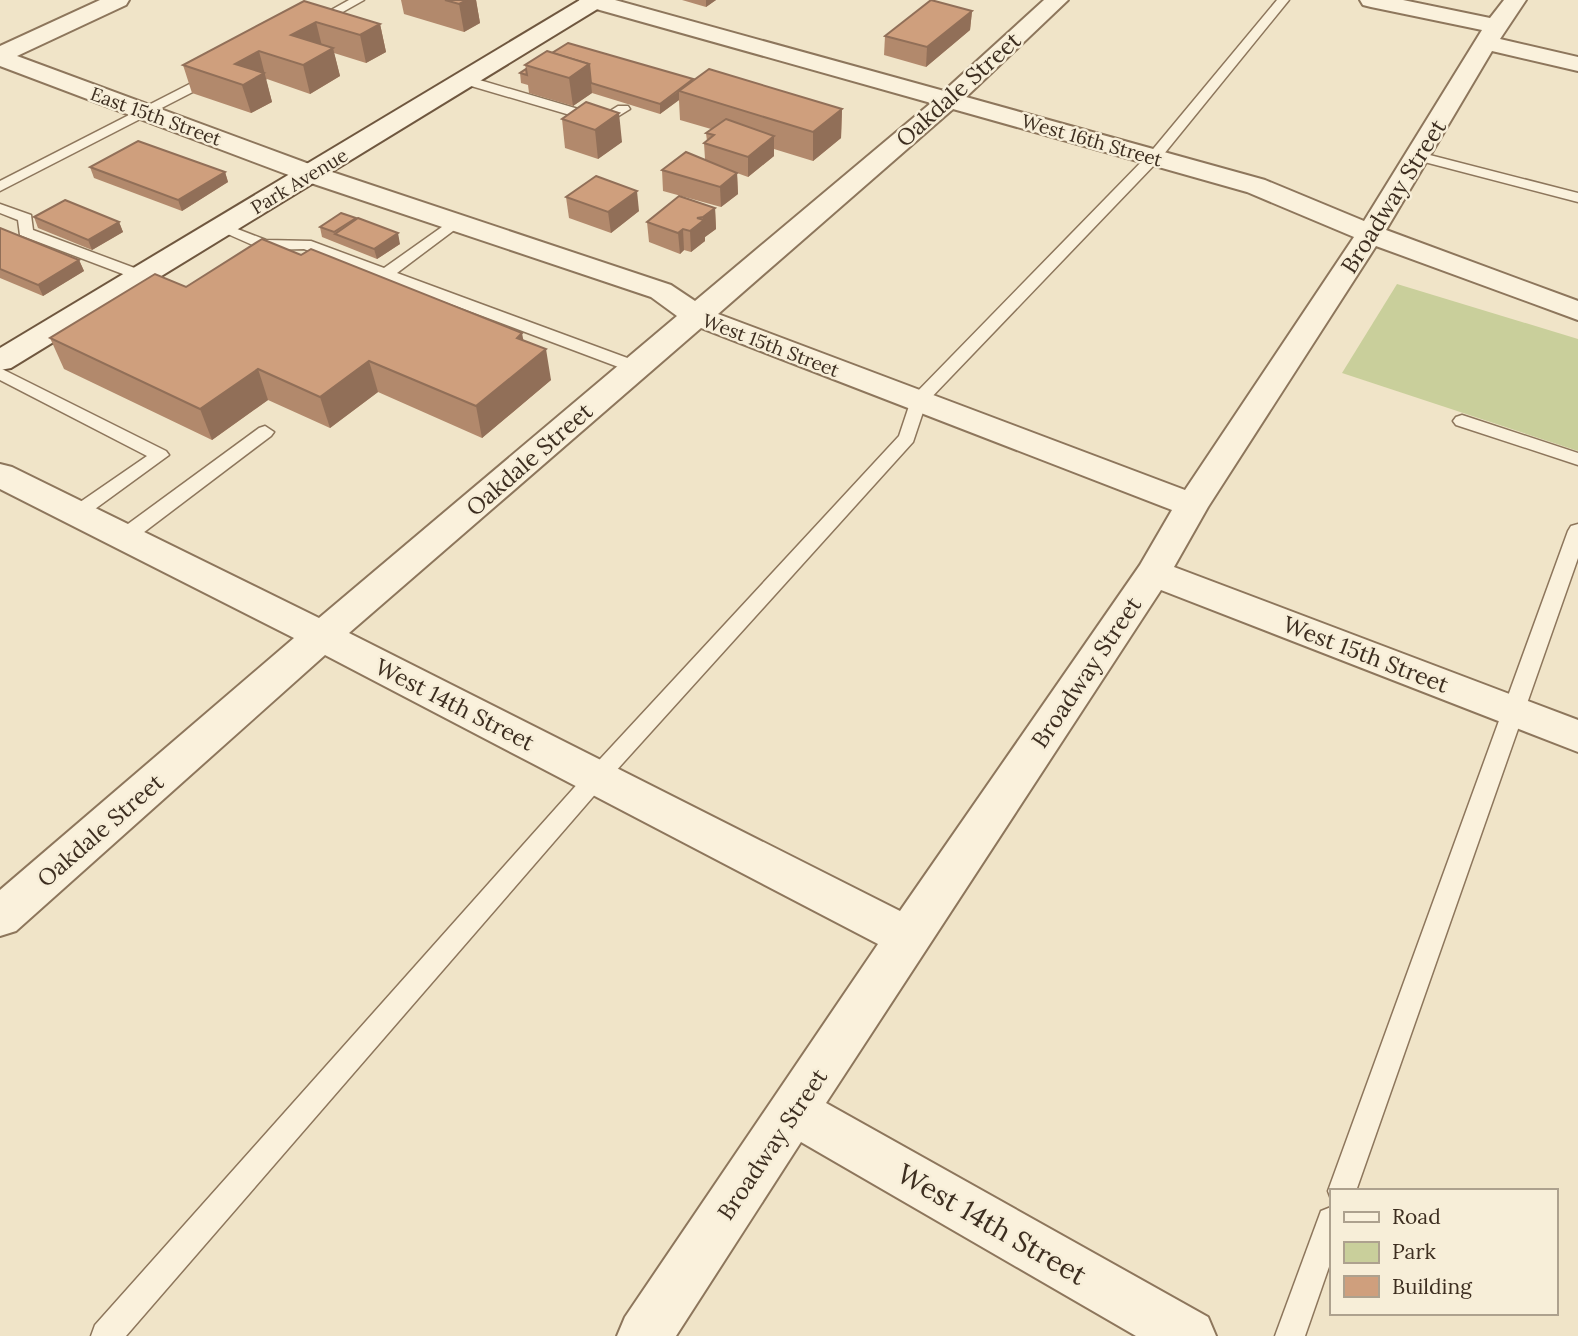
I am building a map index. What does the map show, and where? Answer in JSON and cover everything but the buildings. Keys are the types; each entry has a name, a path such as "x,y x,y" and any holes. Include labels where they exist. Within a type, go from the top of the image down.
{"street":[{"path":"0,57 118,0"},
{"name":"West 16th Street","path":"593,0 1256,186 1370,234 1578,311"},
{"name":"Park Avenue","path":"0,361 312,174 593,0"},
{"name":"Oakdale Street","path":"0,917 322,636 950,99 1057,0"},
{"path":"1371,0 1499,23 1578,64"},
{"name":"Broadway Street","path":"644,1336 1153,573 1192,505 1370,234 1499,23"},
{"name":"East 15th Street","path":"0,57 312,174"},
{"name":"West 15th Street","path":"312,174 661,291 696,316 1192,505"},
{"name":"West 14th Street","path":"0,475 322,636 908,937"},
{"name":"West 15th Street","path":"1153,573 1578,736"},
{"name":"West 14th Street","path":"794,1111 1189,1336"}],"lane":[{"path":"299,31 358,0"},
{"path":"106,1336 597,777 907,438 918,401 1154,158 1283,0"},
{"path":"0,187 228,68"},
{"path":"466,80 604,121 623,109"},
{"path":"1418,156 1578,198"},
{"path":"0,208 26,218 25,232 142,276"},
{"path":"385,274 456,222"},
{"path":"222,228 264,245 306,244 635,368"},
{"path":"0,373 160,455 77,513"},
{"path":"1462,421 1578,459"},
{"path":"124,537 265,432"},
{"path":"1343,1189 1578,531"},
{"path":"1290,1336 1330,1224"}],"green space":[{"path":"1397,284 1578,339 1578,451 1342,373"}]}
